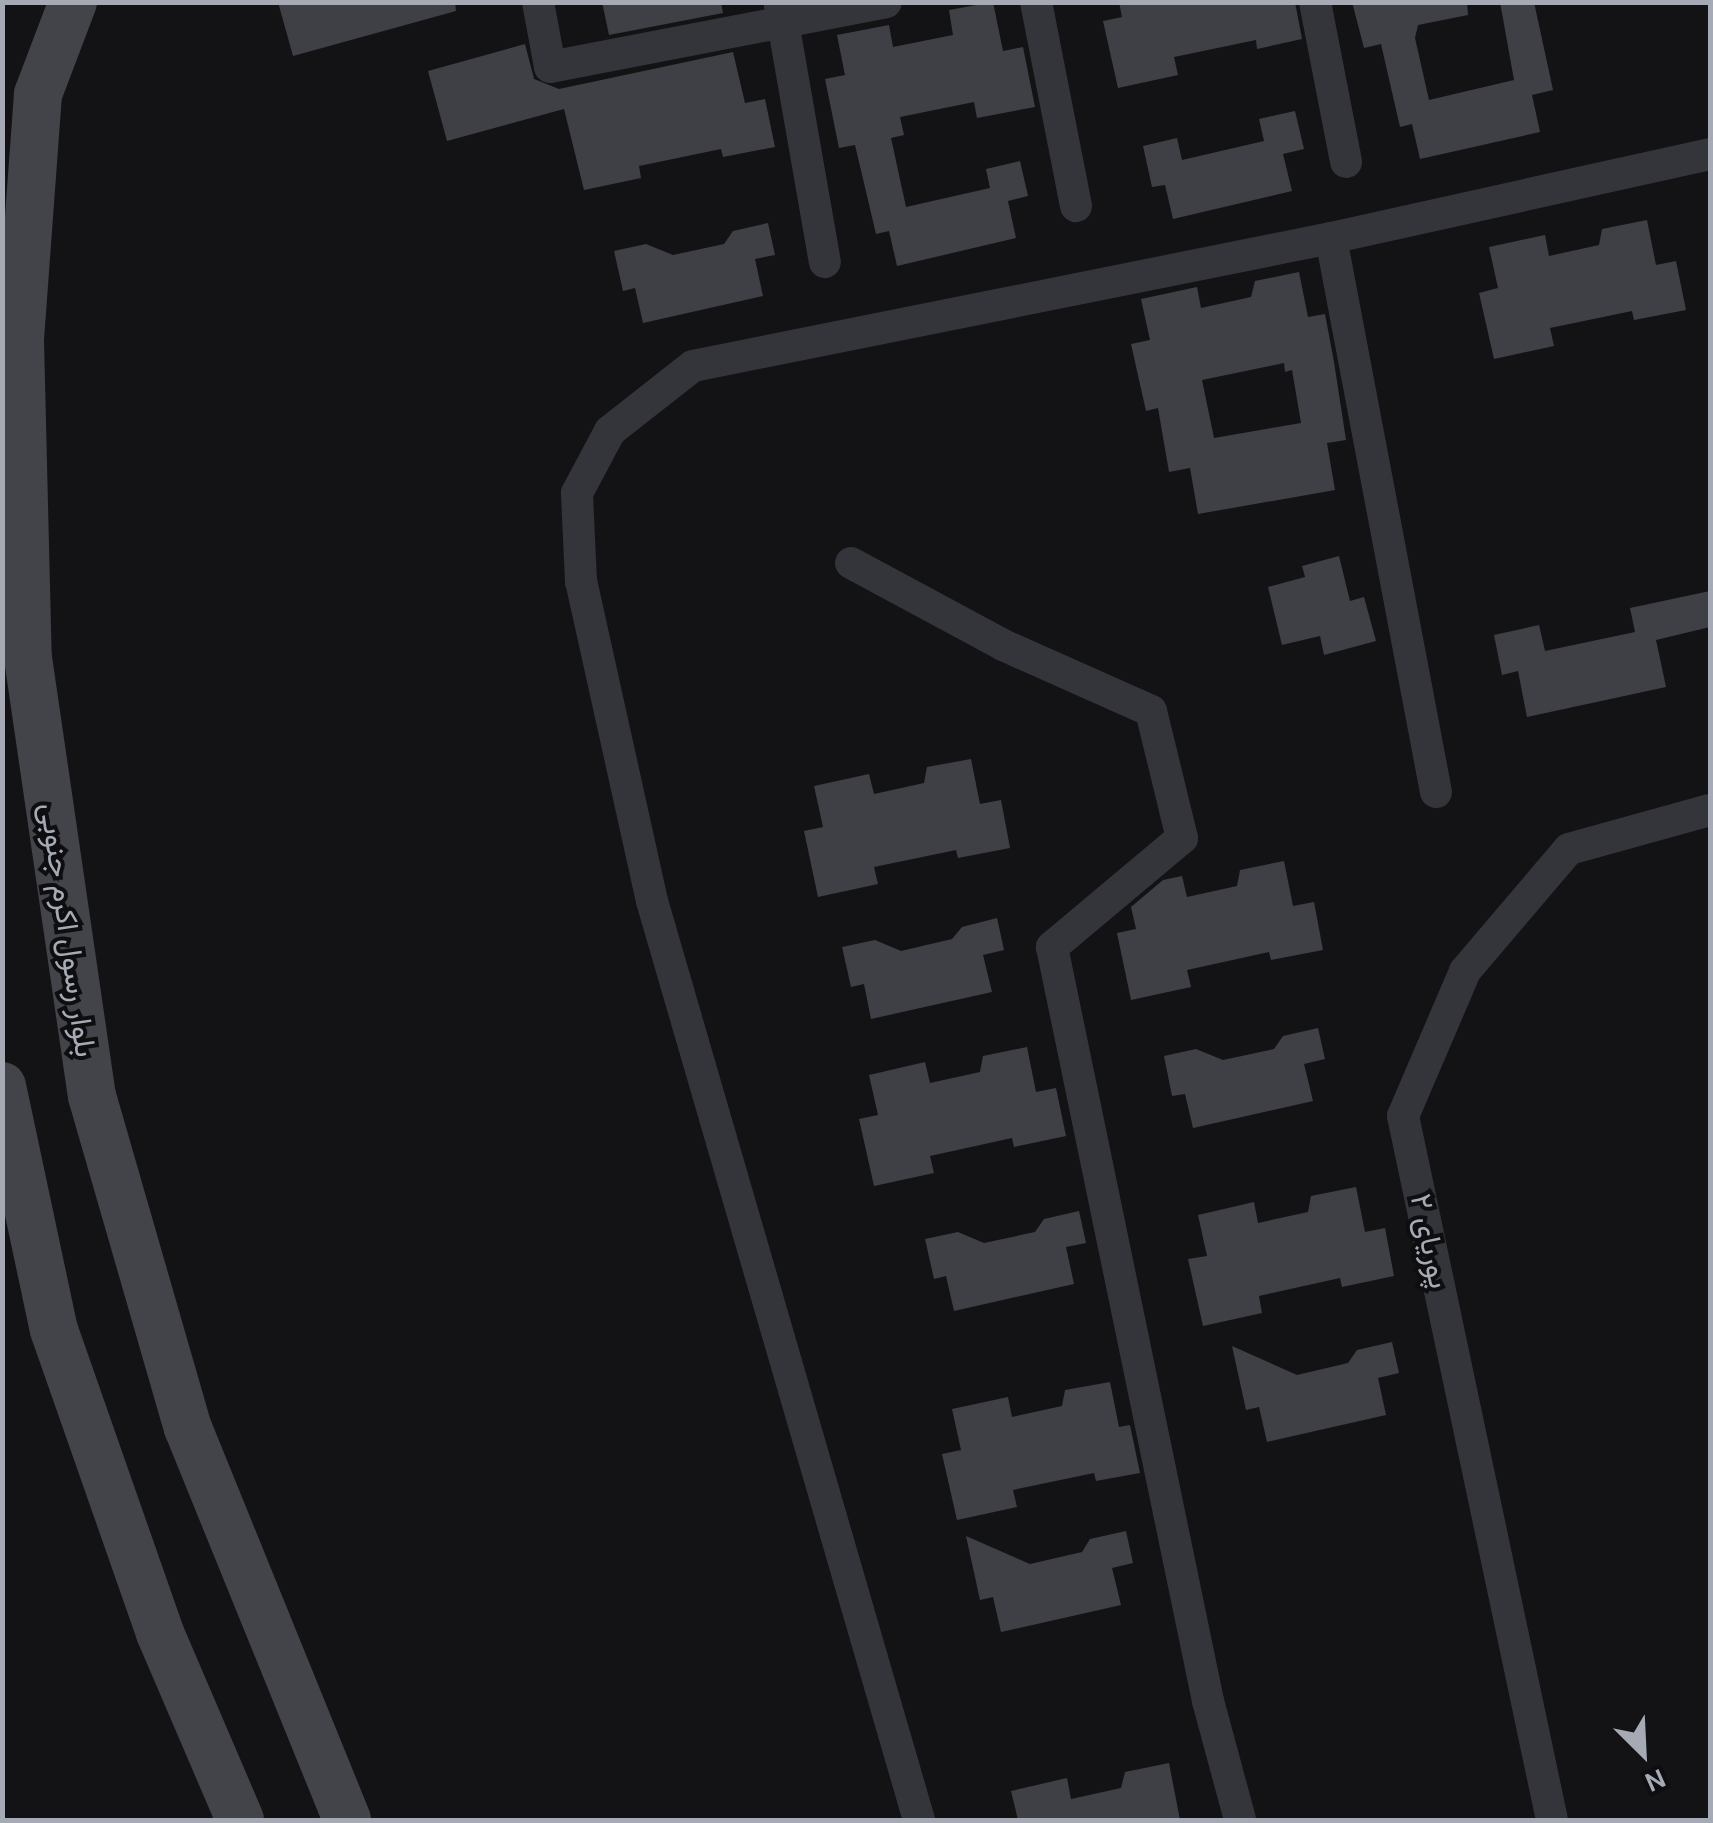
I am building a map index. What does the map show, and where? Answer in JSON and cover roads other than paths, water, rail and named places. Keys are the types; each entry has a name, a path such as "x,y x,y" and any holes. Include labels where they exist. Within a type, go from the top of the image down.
{"main road":[{"name":"بلوار رسول اکرم جنوبی","path":"72,2 38,94 20,341 28,658 92,1096 188,1428 348,1820"},
{"path":"2,1086 54,1330 160,1632 240,1820"}],"street":[{"path":"538,2 550,67 782,13 886,2"},
{"path":"1036,2 1076,206"},
{"path":"1315,2 1346,162"},
{"path":"782,13 825,262"},
{"path":"919,1820 652,901 581,582 577,493 610,431 693,366 1331,238 1710,154"},
{"path":"1331,238 1436,792"},
{"path":"852,563 1003,644 1150,711 1182,838 1052,948 1208,1702 1240,1820"},
{"name":"پوریای ۲","path":"1552,1820 1403,1116 1465,971 1569,849 1710,810"}]}
